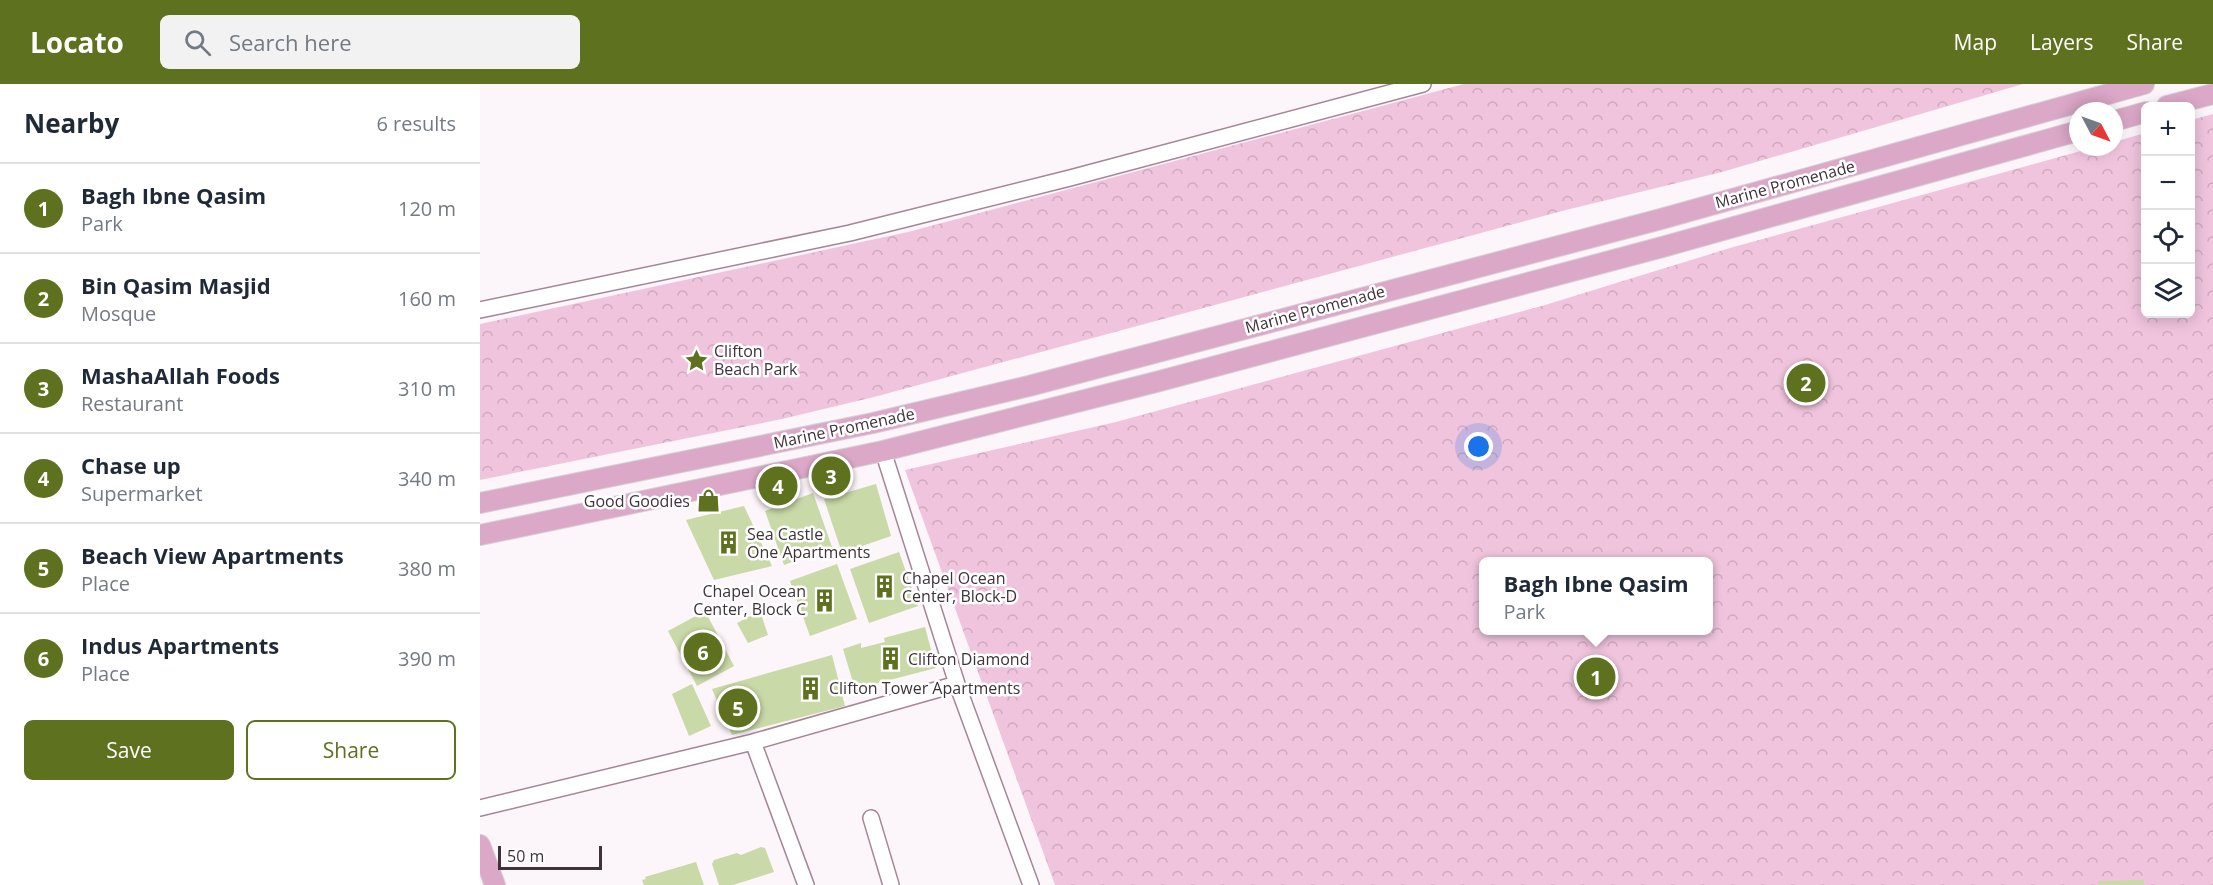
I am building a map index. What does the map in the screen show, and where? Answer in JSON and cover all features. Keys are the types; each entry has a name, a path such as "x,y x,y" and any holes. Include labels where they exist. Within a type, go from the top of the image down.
{"main road":[{"name":"Marine Promenade","path":"480,503 873,423 1018,388 1661,219 2144,84"},
{"path":"2182,102 2213,94"},
{"path":"2123,118 2141,113"},
{"name":"Marine Promenade","path":"480,535 884,451 1156,382 1666,246 2069,134"},
{"path":"1735,197 1729,209 1734,222 1740,226"},
{"path":"1661,219 1666,221 1672,231 1666,246"},
{"path":"480,845 495,885"}],"street":[{"path":"480,310 829,238 1070,178 1423,84"},
{"path":"884,451 957,684 1031,885"},
{"path":"480,808 753,742 957,684"},
{"path":"753,742 806,885"},
{"path":"871,819 891,885"}],"green space":[{"path":"1464,84 2023,84 1722,172 1566,210 874,397 782,419 480,480 480,324 908,232"},
{"path":"2213,114 2213,885 1055,885 905,470 1116,422 1545,305 1730,248 2069,154 2069,156 2123,156 2123,139 2141,134 2141,318 2195,318 2195,119"}],"building":[{"path":"876,484 891,536 842,553 824,499"},
{"path":"813,493 832,547 784,565 765,511"},
{"name":"Sea Castle One Apartments","path":"744,506 772,566 714,580 686,520"},
{"name":"Chapel Ocean Center, Block-D","path":"899,552 918,606 869,623 850,569"},
{"name":"Chapel Ocean Center, Block C","path":"837,564 857,619 810,636 790,581"},
{"path":"705,611 734,666 697,686 668,631"},
{"path":"760,611 768,635 748,643 737,623"},
{"name":"Clifton Diamond","path":"925,627 936,668 855,689 843,649 861,643 861,648 885,642 884,638"},
{"path":"832,655 845,706 732,735 712,689"},
{"path":"692,684 711,726 689,736 672,694"},
{"path":"761,847 765,848 774,872 733,885 719,885 712,864 714,860 737,853 741,855"},
{"path":"696,862 704,885 644,885 642,880 646,879 645,877"},
{"path":"2144,880 2144,885 2098,885 2098,881"}],"place":[{"name":"Clifton Beach Park","path":"696,360"},
{"name":"Bin Qasim Masjid","path":"1806,383"},
{"name":"MashaAllah Foods","path":"831,476"},
{"name":"Chase up","path":"778,486"},
{"name":"Good Goodies","path":"708,501"},
{"name":"Sea Castle One Apartments","path":"729,543"},
{"name":"Chapel Ocean Center, Block-D","path":"884,587"},
{"name":"Chapel Ocean Center, Block C","path":"824,600"},
{"name":"Indus Apartments","path":"703,652"},
{"name":"Clifton Diamond","path":"890,659"},
{"name":"Bagh Ibne Qasim","path":"1596,677"},
{"name":"Clifton Tower Apartments","path":"811,688"},
{"name":"Beach View Apartments","path":"738,708"}]}
